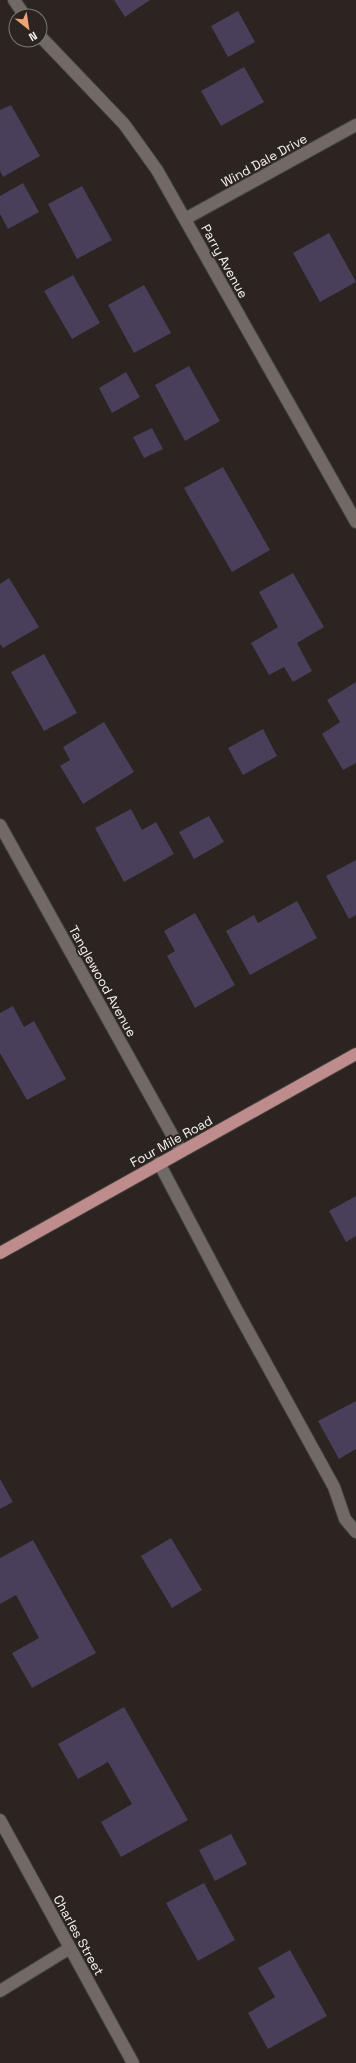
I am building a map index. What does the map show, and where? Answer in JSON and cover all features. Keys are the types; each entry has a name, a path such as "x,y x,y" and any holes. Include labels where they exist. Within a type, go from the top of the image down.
{"main road":[{"name":"Four Mile Road","path":"0,1253 356,1054"}],"street":[{"name":"Parry Avenue","path":"48,44 124,124 157,170 356,522"},
{"name":"Wind Dale Drive","path":"185,219 356,125"},
{"name":"Tanglewood Avenue","path":"0,825 181,1151"},
{"path":"159,1163 235,1307 334,1487 344,1519 356,1532"},
{"name":"Charles Street","path":"0,1820 133,2063"},
{"path":"0,1990 70,1948"}],"building":[{"path":"114,0 150,0 125,17"},
{"path":"238,11 255,42 228,57 211,26"},
{"path":"244,67 264,102 221,126 201,91"},
{"path":"11,105 40,156 3,177 0,171 0,110"},
{"path":"23,183 39,212 8,229 0,214 0,196"},
{"path":"82,186 112,240 77,259 48,204"},
{"path":"329,233 356,282 320,302 293,253"},
{"path":"73,275 100,323 72,339 44,291"},
{"path":"144,285 171,333 134,353 108,305"},
{"path":"189,366 220,421 185,441 155,385"},
{"path":"126,372 140,397 112,413 99,388"},
{"path":"152,428 163,449 144,458 133,437"},
{"path":"223,467 270,550 232,572 184,488"},
{"path":"293,573 324,627 297,643 312,671 293,682 284,667 269,675 251,643 278,627 259,592"},
{"path":"9,578 39,627 3,648 0,644 0,584"},
{"path":"44,654 77,713 44,731 11,672"},
{"path":"356,682 356,763 343,770 322,734 340,722 327,700"},
{"path":"104,722 134,772 83,804 60,766 70,760 63,747"},
{"path":"263,729 277,756 243,775 228,748"},
{"path":"131,809 142,830 156,822 174,854 124,882 95,828"},
{"path":"209,816 224,842 194,859 179,832"},
{"path":"356,860 356,915 349,919 326,876"},
{"path":"297,901 317,938 250,975 226,931 254,915 258,923"},
{"path":"195,913 235,985 195,1008 167,956 175,951 164,931"},
{"path":"13,1006 24,1027 34,1021 66,1079 27,1100 0,1053 0,1013"},
{"path":"356,1196 356,1236 346,1242 329,1211"},
{"path":"356,1401 356,1449 339,1459 318,1421"},
{"path":"0,1479 13,1502 0,1509"},
{"path":"171,1538 202,1590 172,1608 141,1556"},
{"path":"33,1540 96,1653 32,1688 12,1653 39,1638 16,1595 0,1604 0,1558"},
{"path":"124,1707 188,1820 121,1857 101,1822 132,1804 108,1762 78,1779 58,1744"},
{"path":"231,1834 247,1864 215,1881 199,1850"},
{"path":"204,1883 235,1940 198,1961 166,1903"},
{"path":"290,1950 327,2016 268,2049 248,2013 275,1997 258,1968"}]}
